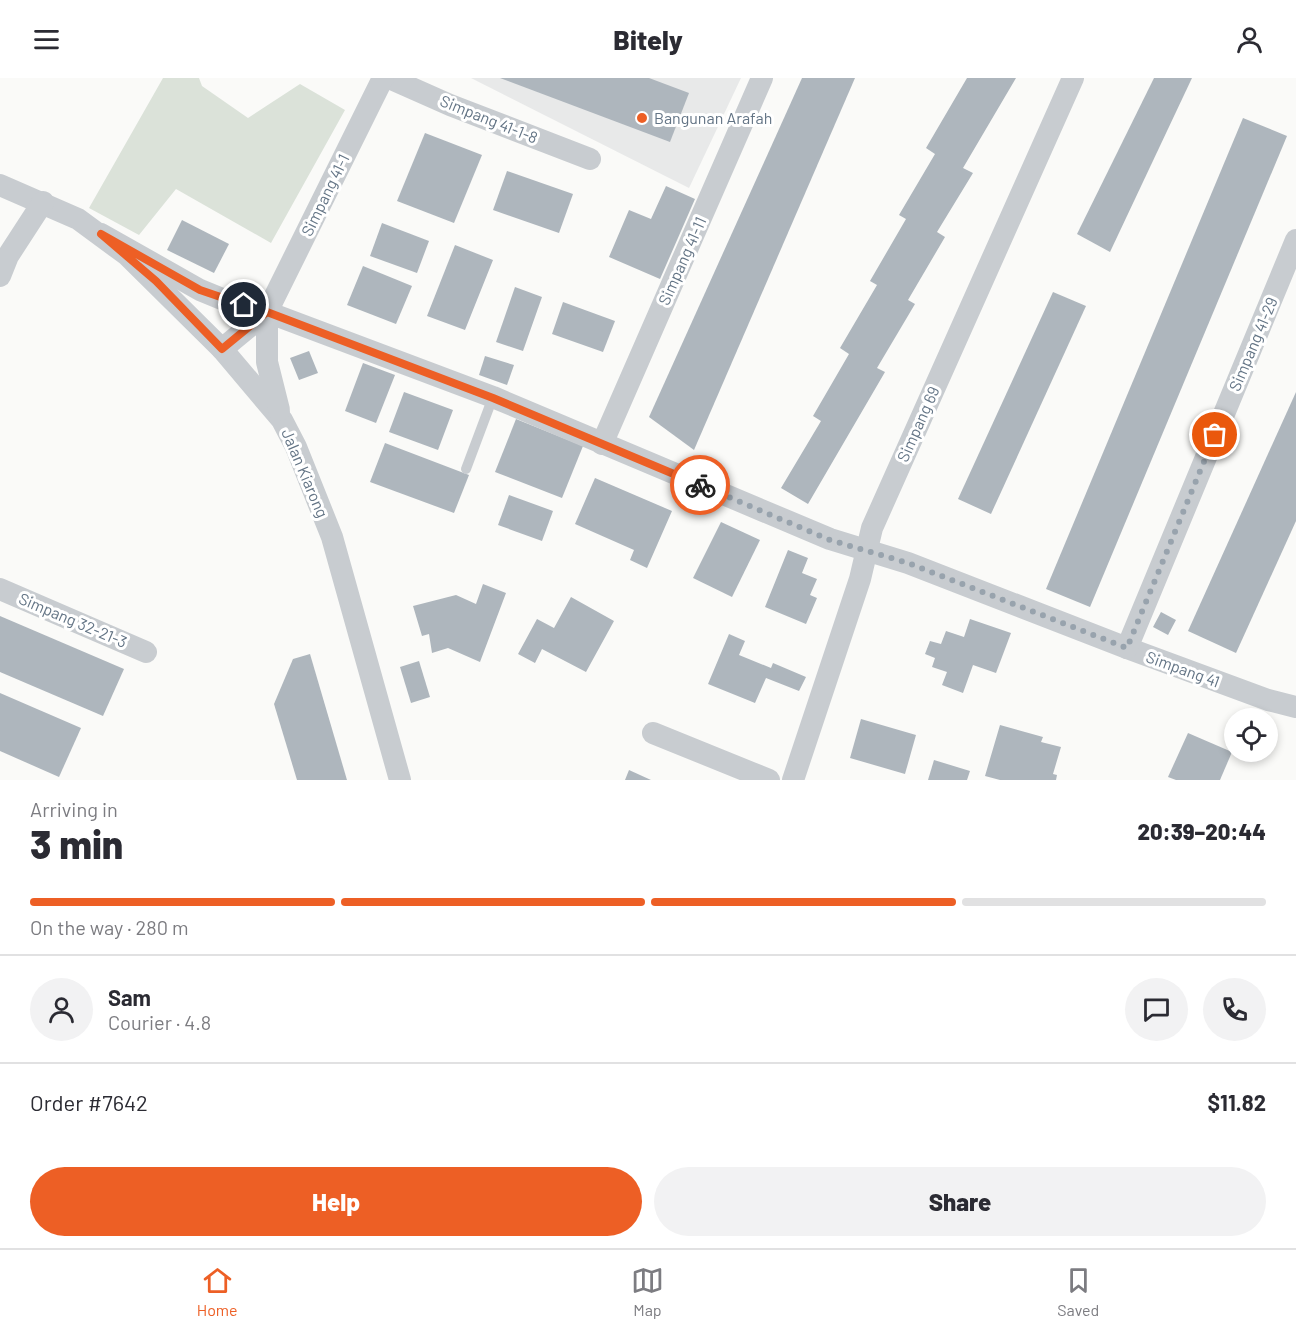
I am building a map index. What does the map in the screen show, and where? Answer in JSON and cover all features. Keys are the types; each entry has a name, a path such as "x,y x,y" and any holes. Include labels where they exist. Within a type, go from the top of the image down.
{"street":[{"name":"Simpang 41-1","path":"222,349 267,312 382,78"},
{"name":"Simpang 41-1-8","path":"389,78 450,105 590,159"},
{"name":"Simpang 41-11","path":"602,444 762,78"},
{"name":"Simpang 69","path":"793,780 860,579 872,528 1073,78"},
{"name":"Jalan Kiarong","path":"0,185 43,202 101,234 156,281 222,349 282,420 296,447 332,537 400,780"},
{"path":"0,276 8,256 43,202"},
{"path":"101,234 200,290 267,312"},
{"name":"Simpang 41-29","path":"1127,648 1296,240"},
{"name":"Simpang 41-1","path":"267,312 267,362 282,420"},
{"name":"Simpang 41","path":"267,312 493,398 830,540 908,563 1127,648 1268,700 1296,707"},
{"name":"Simpang 32-21-3","path":"0,589 146,652"},
{"path":"653,733 770,780"}],"lane":[{"path":"466,469 493,398"}],"shaded area":[{"path":"163,78 199,78 202,86 248,118 300,84 345,110 271,243 176,189 139,235 89,208"},
{"path":"471,78 741,78 689,188"}],"building":[{"name":"Bangunan Arafah","path":"500,78 649,78 689,93 670,142"},
{"path":"802,78 855,78 694,450 649,417"},
{"path":"967,78 1016,78 963,168 973,173 937,232 945,237 908,300 915,304 877,368 885,372 808,504 781,488 821,421 813,416 849,354 840,348 877,285 870,281 906,219 899,215 935,154 926,148"},
{"path":"1154,78 1192,78 1110,252 1077,234"},
{"path":"1243,118 1287,136 1090,607 1046,589"},
{"path":"425,133 482,155 454,223 397,201"},
{"path":"507,171 573,194 559,233 493,210"},
{"path":"666,186 695,199 660,279 609,257 629,210 651,219"},
{"path":"182,220 229,244 214,273 167,250"},
{"path":"382,223 429,241 417,273 370,256"},
{"path":"455,245 493,260 465,330 427,316"},
{"path":"363,266 412,286 396,324 347,305"},
{"path":"515,287 542,297 523,351 496,342"},
{"path":"1053,292 1086,306 991,514 958,499"},
{"path":"563,302 615,321 603,352 552,334"},
{"path":"309,351 318,373 299,380 290,358"},
{"path":"485,356 514,365 507,385 479,375"},
{"path":"363,363 395,375 376,423 345,411"},
{"path":"404,392 453,410 438,450 389,432"},
{"path":"1296,392 1296,521 1236,653 1188,631"},
{"path":"516,419 583,446 562,498 495,472"},
{"path":"385,443 469,475 454,513 370,482"},
{"path":"595,478 672,511 647,568 630,560 634,550 575,524"},
{"path":"509,495 553,511 542,541 498,525"},
{"path":"721,522 760,540 732,597 693,578"},
{"path":"788,550 808,558 802,573 817,579 810,595 817,598 806,624 765,607"},
{"path":"483,584 506,593 480,662 448,648 432,653 429,634 422,636 413,606 456,595 476,604"},
{"path":"571,597 614,621 586,672 542,649 535,663 518,654 537,619 554,628"},
{"path":"1161,612 1176,620 1168,635 1153,627"},
{"path":"0,616 124,669 103,716 0,672"},
{"path":"970,619 1011,633 996,673 973,665 963,693 942,685 947,672 932,667 935,658 925,654 930,641 941,644 946,631 964,637"},
{"path":"729,634 745,641 739,655 771,668 773,663 806,677 799,691 766,678 755,703 708,684"},
{"path":"310,654 347,780 297,780 274,704 293,659"},
{"path":"419,661 430,697 411,703 400,667"},
{"path":"0,693 81,728 59,777 0,751"},
{"path":"861,719 916,735 905,774 850,758"},
{"path":"1000,725 1043,737 1041,742 1061,747 1053,774 1057,775 1056,780 1000,780 985,776"},
{"path":"1188,733 1224,749 1224,762 1228,762 1220,780 1176,780 1168,777"},
{"path":"934,760 970,771 967,780 928,780"},
{"path":"629,770 651,780 625,780"}],"way so far":[{"path":"700,485 830,540 908,563 1127,648 1215,435"}],"place":[{"name":"Bangunan Arafah","path":"642,118"}],"route":[{"path":"244,305 200,290 101,234 156,281 222,349 267,312 493,398 700,485"}]}
